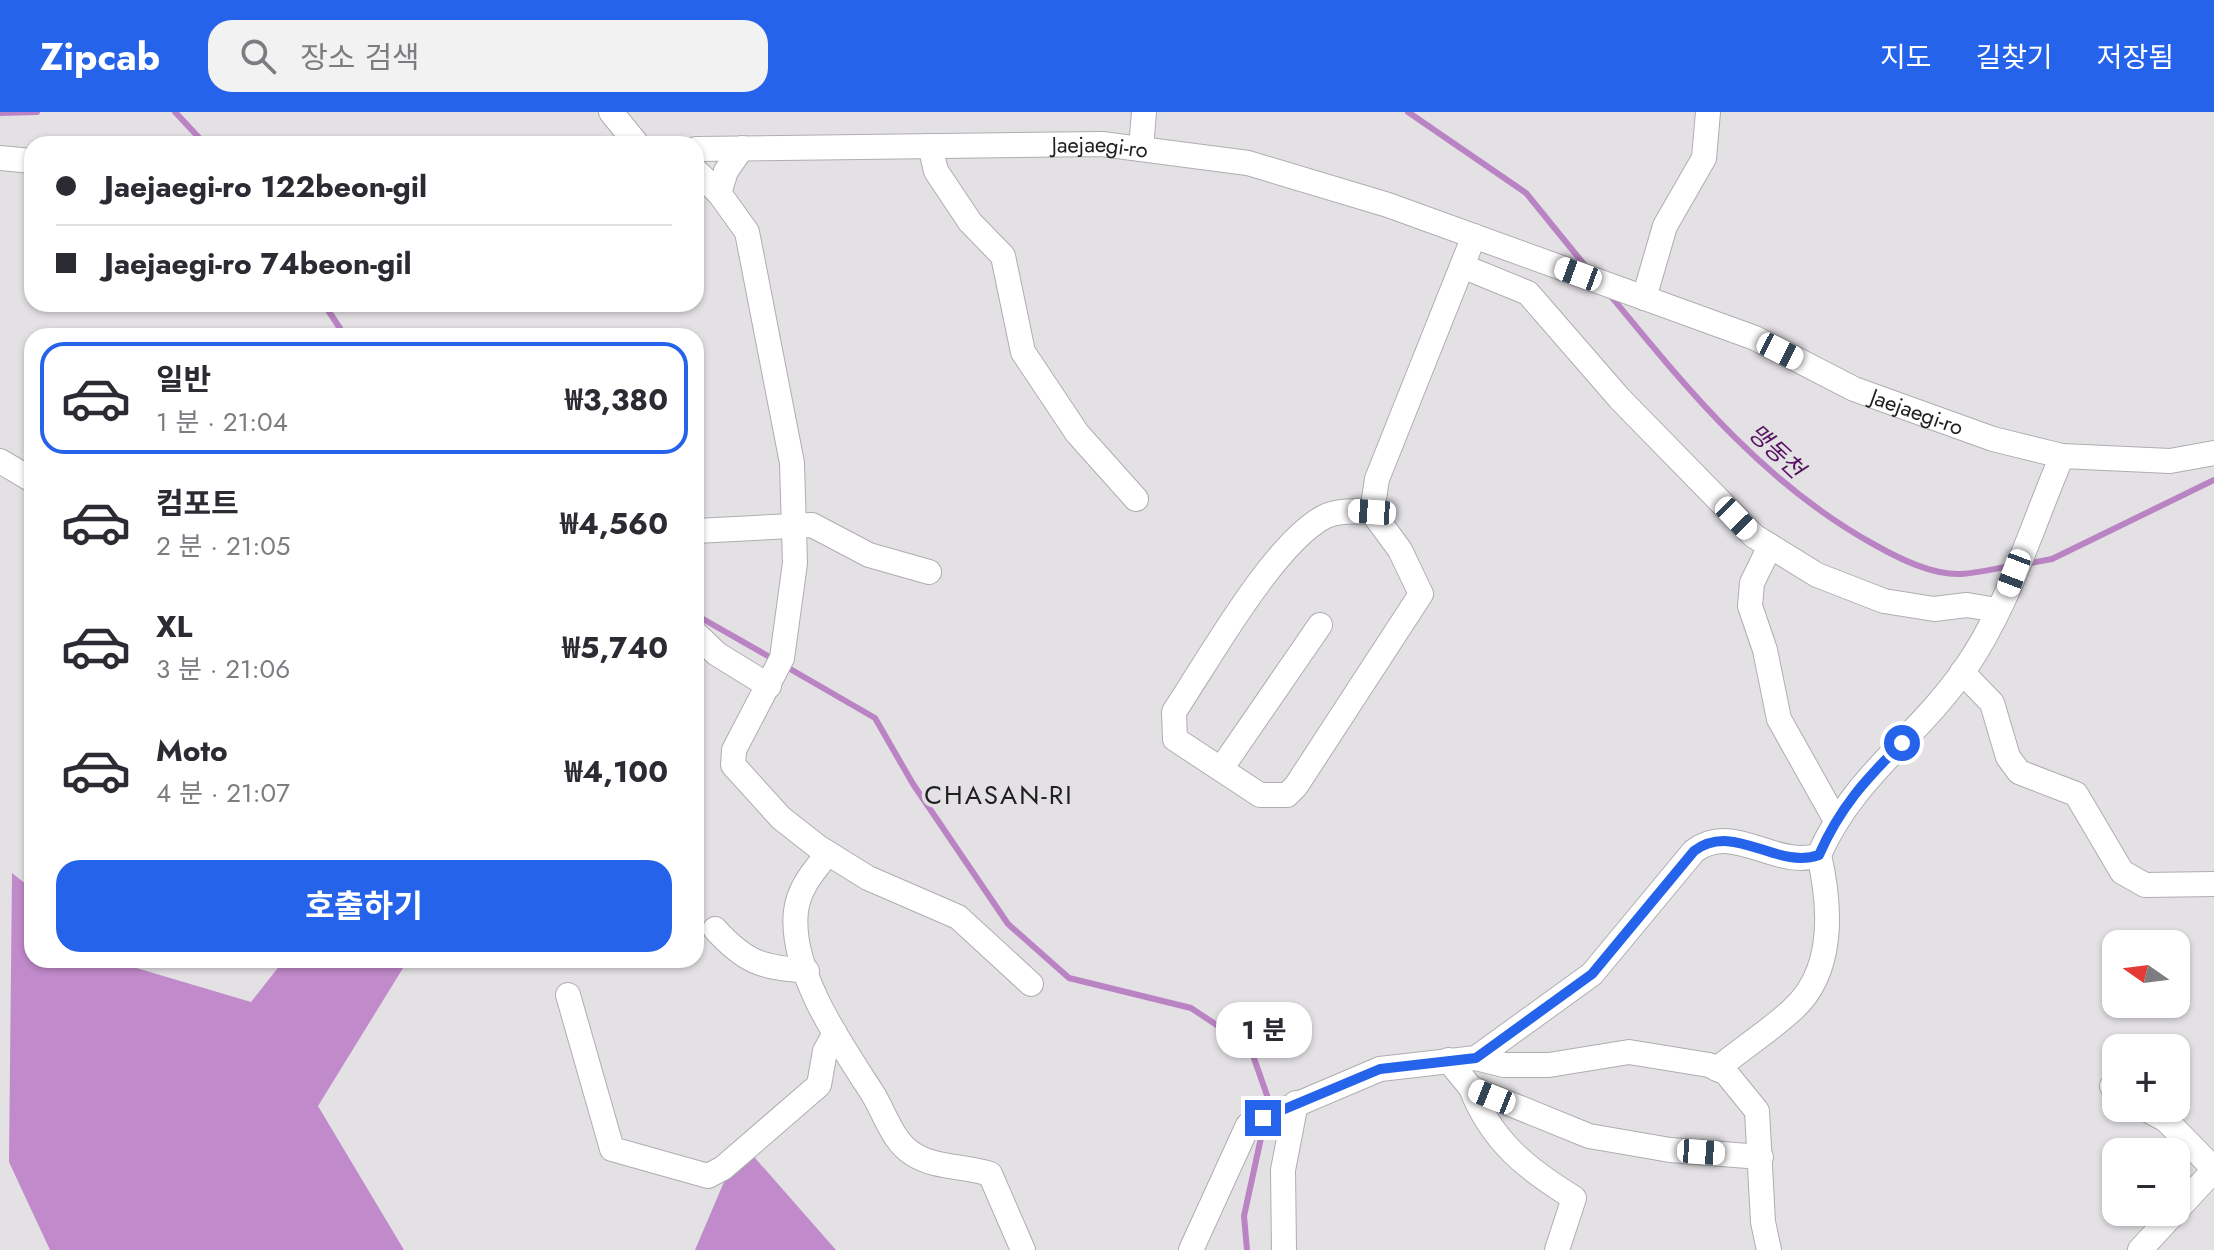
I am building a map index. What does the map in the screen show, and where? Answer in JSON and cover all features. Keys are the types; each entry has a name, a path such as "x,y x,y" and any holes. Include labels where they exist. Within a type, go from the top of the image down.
{"street":[{"path":"611,112 630,136"},
{"path":"1141,149 1144,112"},
{"path":"1640,297 1665,226 1704,158 1708,112"},
{"name":"Jaejaegi-ro","path":"704,149 1102,144 1248,163 1388,205 1755,338 1854,389 1993,439 2062,456 2170,461 2214,453"},
{"path":"930,146 936,171 970,222 1003,256 1023,352 1077,433 1136,499"},
{"path":"719,193 726,171 742,148"},
{"path":"0,158 24,160"},
{"path":"704,179 719,193 747,232 792,463 795,563 775,673 734,750 733,765 781,818 828,853 868,878 958,917 1031,984"},
{"path":"1372,512 1354,511 1325,517 1281,553 1174,712 1175,739 1260,795 1287,795 1421,594 1400,550 1372,512 1377,479 1462,266 1483,239"},
{"path":"1462,266 1528,293 1620,399 1754,536 1817,575 1884,601 1934,609 2001,603"},
{"path":"1717,1069 1793,1010 1819,976 1825,946 1827,887 1819,855 1835,819 1863,782 1922,723 1962,672 2001,603 2062,456"},
{"path":"0,461 24,475"},
{"path":"704,530 793,523 812,525 869,555 929,572"},
{"path":"1770,546 1752,583 1750,606 1765,650 1779,719 1835,819"},
{"path":"1221,769 1320,625"},
{"path":"704,642 717,654 775,673"},
{"path":"1962,672 1992,703 2008,757 2019,772 2076,794 2089,811 2122,872 2145,885 2214,884"},
{"path":"1476,1058 1592,974 1694,851 1706,842 1719,839 1736,841 1805,859 1819,855"},
{"path":"828,853 799,892 795,914 799,949 835,1033 901,1145 915,1156 933,1162 966,1166 990,1174 1023,1250"},
{"path":"715,929 737,953 765,967 807,971"},
{"path":"568,995 612,1149 708,1176 723,1168 819,1085 825,1051 835,1033"},
{"path":"1191,1250 1248,1125 1287,1107 1380,1069 1476,1058 1504,1065 1549,1065 1629,1052 1726,1073 1757,1111 1763,1222 1769,1250"},
{"path":"1448,1060 1471,1088 1490,1129 1529,1170 1574,1198 1557,1250"},
{"path":"1471,1088 1589,1136 1670,1150 1761,1157"},
{"path":"1284,1250 1283,1170 1287,1107"},
{"path":"2168,1122 2214,1169 2190,1196"},
{"path":"2140,1250 2163,1226"}],"shaded area":[{"path":"12,873 24,883 24,968 136,968 251,1002 278,968 403,968 318,1106 404,1250 50,1250 9,1162"},
{"path":"741,1142 836,1250 695,1250"}],"waterway":[{"name":"맹동천","path":"0,113 37,112"},
{"path":"175,112 198,136"},
{"name":"맹동천","path":"1408,112 1526,193 1587,268"},
{"name":"맹동천","path":"1610,295 1730,433 1798,494 1835,521 1895,556 1939,572 1961,574 2010,566"},
{"path":"329,312 340,328"},
{"name":"맹동천","path":"2025,564 2052,559 2214,480"},
{"path":"704,620 775,660"},
{"path":"785,666 875,718 913,784 1008,924 1069,978 1191,1008 1250,1047 1269,1101 1267,1109"},
{"path":"1247,1250 1244,1216 1264,1124"}],"district":[{"name":"CHASAN-RI","path":"999,795"}],"route":[{"path":"1263,1118 1380,1069 1476,1058 1592,974 1694,851 1706,842 1719,839 1736,841 1780,855 1805,859 1819,855 1835,819 1863,782 1902,743"}]}
